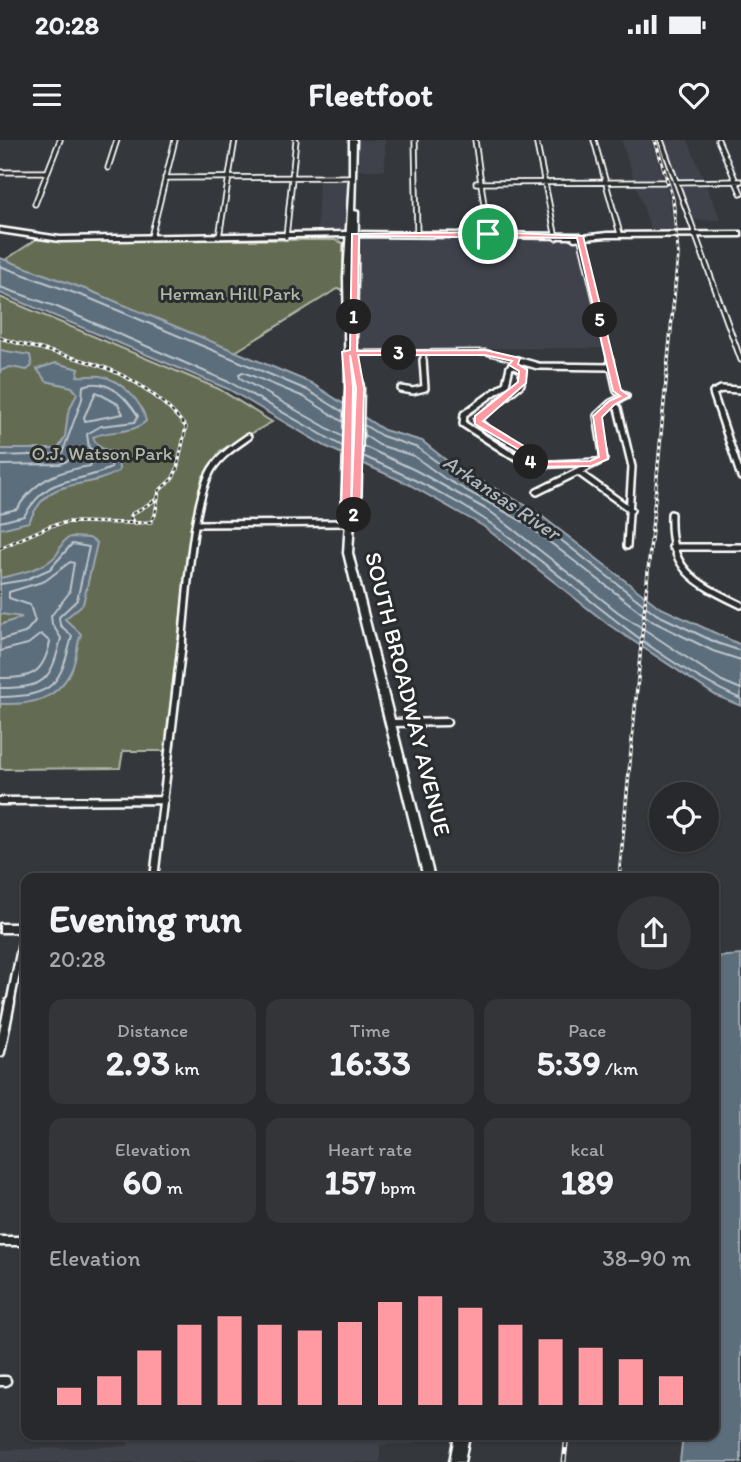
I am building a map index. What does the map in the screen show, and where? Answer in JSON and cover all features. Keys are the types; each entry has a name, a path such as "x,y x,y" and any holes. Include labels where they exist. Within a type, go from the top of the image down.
{"main road":[{"name":"SOUTH BROADWAY AVENUE","path":"354,140 346,512 350,522 348,553 428,873"},
{"path":"0,228 60,239 741,234"},
{"path":"351,237 417,234 556,236"},
{"name":"SOUTH BROADWAY AVENUE","path":"350,353 360,388 358,487 356,512 350,522"},
{"path":"0,928 21,928"},
{"path":"457,1462 460,1440"}],"street":[{"path":"35,204 60,140"},
{"path":"108,168 117,140"},
{"path":"151,237 175,140"},
{"path":"219,237 235,140"},
{"path":"286,237 296,140"},
{"path":"415,140 417,234"},
{"path":"475,140 478,183 488,234"},
{"path":"536,140 556,236"},
{"path":"594,140 620,234"},
{"path":"661,140 741,360"},
{"path":"718,140 738,181 741,194"},
{"path":"0,172 47,172"},
{"path":"165,178 353,177"},
{"path":"676,182 738,181"},
{"path":"478,183 664,182"},
{"path":"537,492 604,459 597,416 611,403 626,396 617,391 580,236"},
{"path":"350,353 485,352 515,362 544,367 611,367"},
{"path":"401,389 417,391 426,387 424,353"},
{"path":"515,362 506,384 464,414 462,421 487,441 530,463 550,465 596,462"},
{"path":"515,362 523,370 522,384 477,420 488,430 529,453 532,459 530,463"},
{"path":"741,390 715,390 713,393 741,477"},
{"path":"611,403 618,408 632,467 628,546"},
{"path":"155,873 197,524 206,477 217,461 248,437"},
{"path":"578,472 631,510"},
{"path":"671,514 669,532 676,562 689,579 741,605"},
{"path":"197,524 350,522"},
{"path":"672,547 741,547"},
{"path":"391,723 447,722"},
{"path":"0,801 164,800"},
{"path":"0,1052 21,952"},
{"path":"0,1241 21,1241"}],"shaded area":[{"path":"357,140 385,140 385,170 356,170"},
{"path":"621,140 651,140 668,194 674,232 652,233"},
{"path":"663,140 688,140 704,180 678,181"},
{"path":"319,178 349,178 345,228 342,232 317,234"},
{"path":"679,183 705,183 721,220 692,220"},
{"path":"355,239 577,240 607,348 359,349"},
{"path":"129,1440 413,1440 413,1444 380,1445 380,1462 0,1462 0,1450 128,1446"}],"green space":[{"name":"Herman Hill Park","path":"37,239 335,240 343,243 343,289 337,289 235,352 5,260"},
{"name":"O.J. Watson Park","path":"0,297 219,389 272,422 220,451 202,478 191,528 165,751 123,751 120,768 0,769"}],"water":[{"name":"Arkansas River","path":"0,258 93,292 311,383 384,430 422,441 451,464 534,510 659,607 741,645 741,706 715,695 609,625 483,526 408,484 325,446 228,389 0,293"},
{"path":"0,350 30,355 32,366 27,370 10,367 0,371"},
{"path":"56,363 79,369 77,376 100,376 115,381 135,399 146,421 128,430 93,437 103,449 118,452 119,471 57,490 38,506 29,522 0,529 0,449 58,449 65,437 68,413 77,393 72,387 46,381 37,369"},
{"path":"70,537 89,538 97,543 83,604 65,619 81,634 73,667 65,681 50,695 32,702 0,704 0,625 22,617 0,614 0,578 46,564"},
{"path":"741,955 741,1462 680,1462 682,1440 719,1440 719,957"}],"railway":[{"path":"619,873 678,255 673,199 655,140"},
{"path":"0,338 101,366 123,376 145,388 166,405 186,427 177,469 173,478 159,491 155,515 151,522 135,523"},
{"path":"135,523 130,518 132,514 157,499"},
{"path":"0,548 50,526 68,522 135,523"},
{"path":"564,1462 566,1440"}],"route":[{"path":"488,234 355,234 353,344 354,353 360,388 358,487 356,512 350,520 346,512 349,387 346,352 354,353 485,352 517,360 513,365 523,370 522,384 478,418 478,422 529,453 532,459 530,463 534,465 592,463 604,459 597,416 611,403 626,396 617,391 580,236 488,234"}]}
